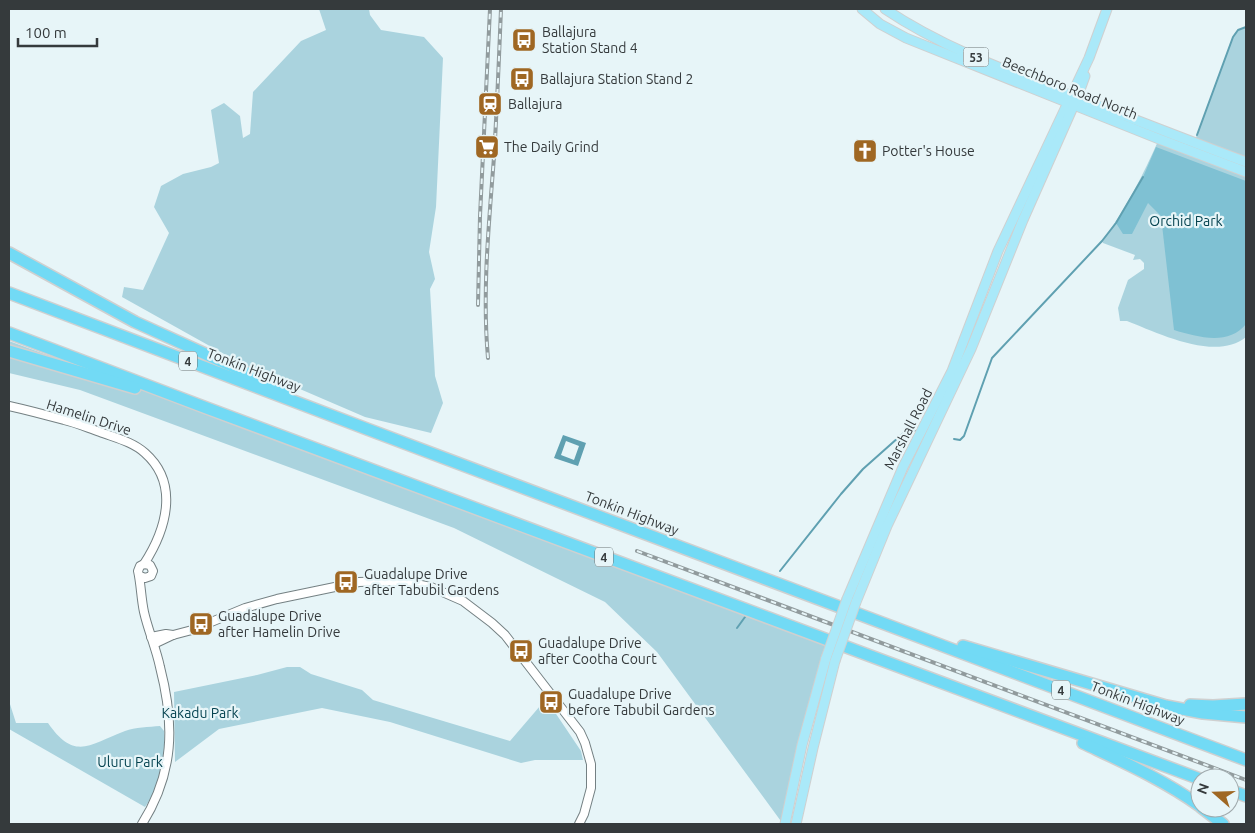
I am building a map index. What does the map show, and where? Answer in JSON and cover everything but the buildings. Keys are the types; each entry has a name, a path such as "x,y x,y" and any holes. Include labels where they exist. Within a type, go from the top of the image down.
{"highway":[{"path":"9,253 143,326 320,405 367,429"},
{"name":"Tonkin Highway","path":"9,292 1246,760"},
{"name":"4","path":"9,333 1190,775"},
{"path":"9,351 204,407"},
{"path":"875,620 1131,696 1188,711 1246,717"},
{"path":"863,654 1062,733 1145,773 1190,800"},
{"path":"1131,696 1192,705 1246,704"}],"main road":[{"name":"Beechboro Road North","path":"862,9 880,24 906,38 1246,162"},
{"name":"Beechboro Road North","path":"885,9 930,36 1013,74 1159,139 1246,171"},
{"name":"Marshall Road","path":"796,824 831,660 847,598 904,467 952,371 998,251 1086,73 1089,58 1107,9"},
{"name":"Marshall Road","path":"786,824 802,745 831,660 887,526 971,349 1073,100"}],"street":[{"name":"Hamelin Drive","path":"9,406 66,420 118,438 146,453 162,473 166,489 167,509 147,565"},
{"path":"142,824 155,802 168,765 169,751 167,700 160,667 144,612 142,595 144,577 139,568 147,565 152,572 144,577"},
{"path":"152,640 192,630 253,606 325,588 359,582 386,581 431,587 463,601 505,635 580,732 591,764 591,788 584,814 579,824"}],"green space":[{"path":"319,9 369,9 370,15 381,30 424,37 443,58 436,207 429,252 435,279 430,289 435,376 443,403 431,433 365,417 242,364 122,297 124,287 143,290 169,233 154,207 161,186 183,174 219,163 211,110 224,103 240,116 243,138 250,134 253,92 301,41 326,30"},
{"path":"1246,27 1246,162 1194,143 1233,37 1238,30"},
{"name":"Orchid Park","path":"1159,139 1246,172 1246,337 1234,344 1219,347 1187,343 1127,321 1120,321 1118,308 1128,280 1144,269 1144,263 1140,259 1133,260 1135,255 1102,241 1119,217 1133,192"},
{"name":"Orchid Park","path":"1156,147 1246,181 1246,324 1239,331 1231,335 1212,338 1174,330 1161,216 1148,203 1132,234 1123,234 1116,223 1143,177"},
{"path":"9,341 832,642 783,824 657,652 605,602 454,528 80,390 9,373"},
{"name":"Kakadu Park","path":"287,667 300,667 311,674 362,690 373,700 510,741 546,699 581,751 583,760 535,760 521,763 390,722 322,708 219,729 175,762 174,692"},
{"name":"Uluru Park","path":"9,701 16,723 48,723 66,743 75,746 92,744 133,729 160,726 164,731 161,771 155,790 145,807 9,729"}],"shaded area":[{"path":"563,435 586,443 578,466 554,458","holes":["566,441 579,446 574,460 561,455"]}],"waterway":[{"path":"1197,135 1233,37 1238,30 1246,27"},
{"path":"954,439 960,440 964,436 992,358 1102,241 1116,223 1143,177"},
{"path":"780,571 863,469 908,429 919,432"},
{"path":"737,628 745,617"}],"railway":[{"path":"478,305 480,216 490,9"},
{"path":"488,358 486,333 487,258 501,9"},
{"path":"637,551 1246,780"}],"place":[{"name":"Ballajura Station Stand 4","path":"524,40"},
{"name":"Ballajura Station Stand 2","path":"522,79"},
{"name":"Ballajura","path":"490,104"},
{"name":"The Daily Grind","path":"487,147"},
{"name":"Potter's House","path":"865,151"},
{"name":"Guadalupe Drive after Tabubil Gardens","path":"346,582"},
{"name":"Guadalupe Drive after Hamelin Drive","path":"201,624"},
{"name":"Guadalupe Drive after Cootha Court","path":"521,651"},
{"name":"Guadalupe Drive before Tabubil Gardens","path":"551,702"}]}
